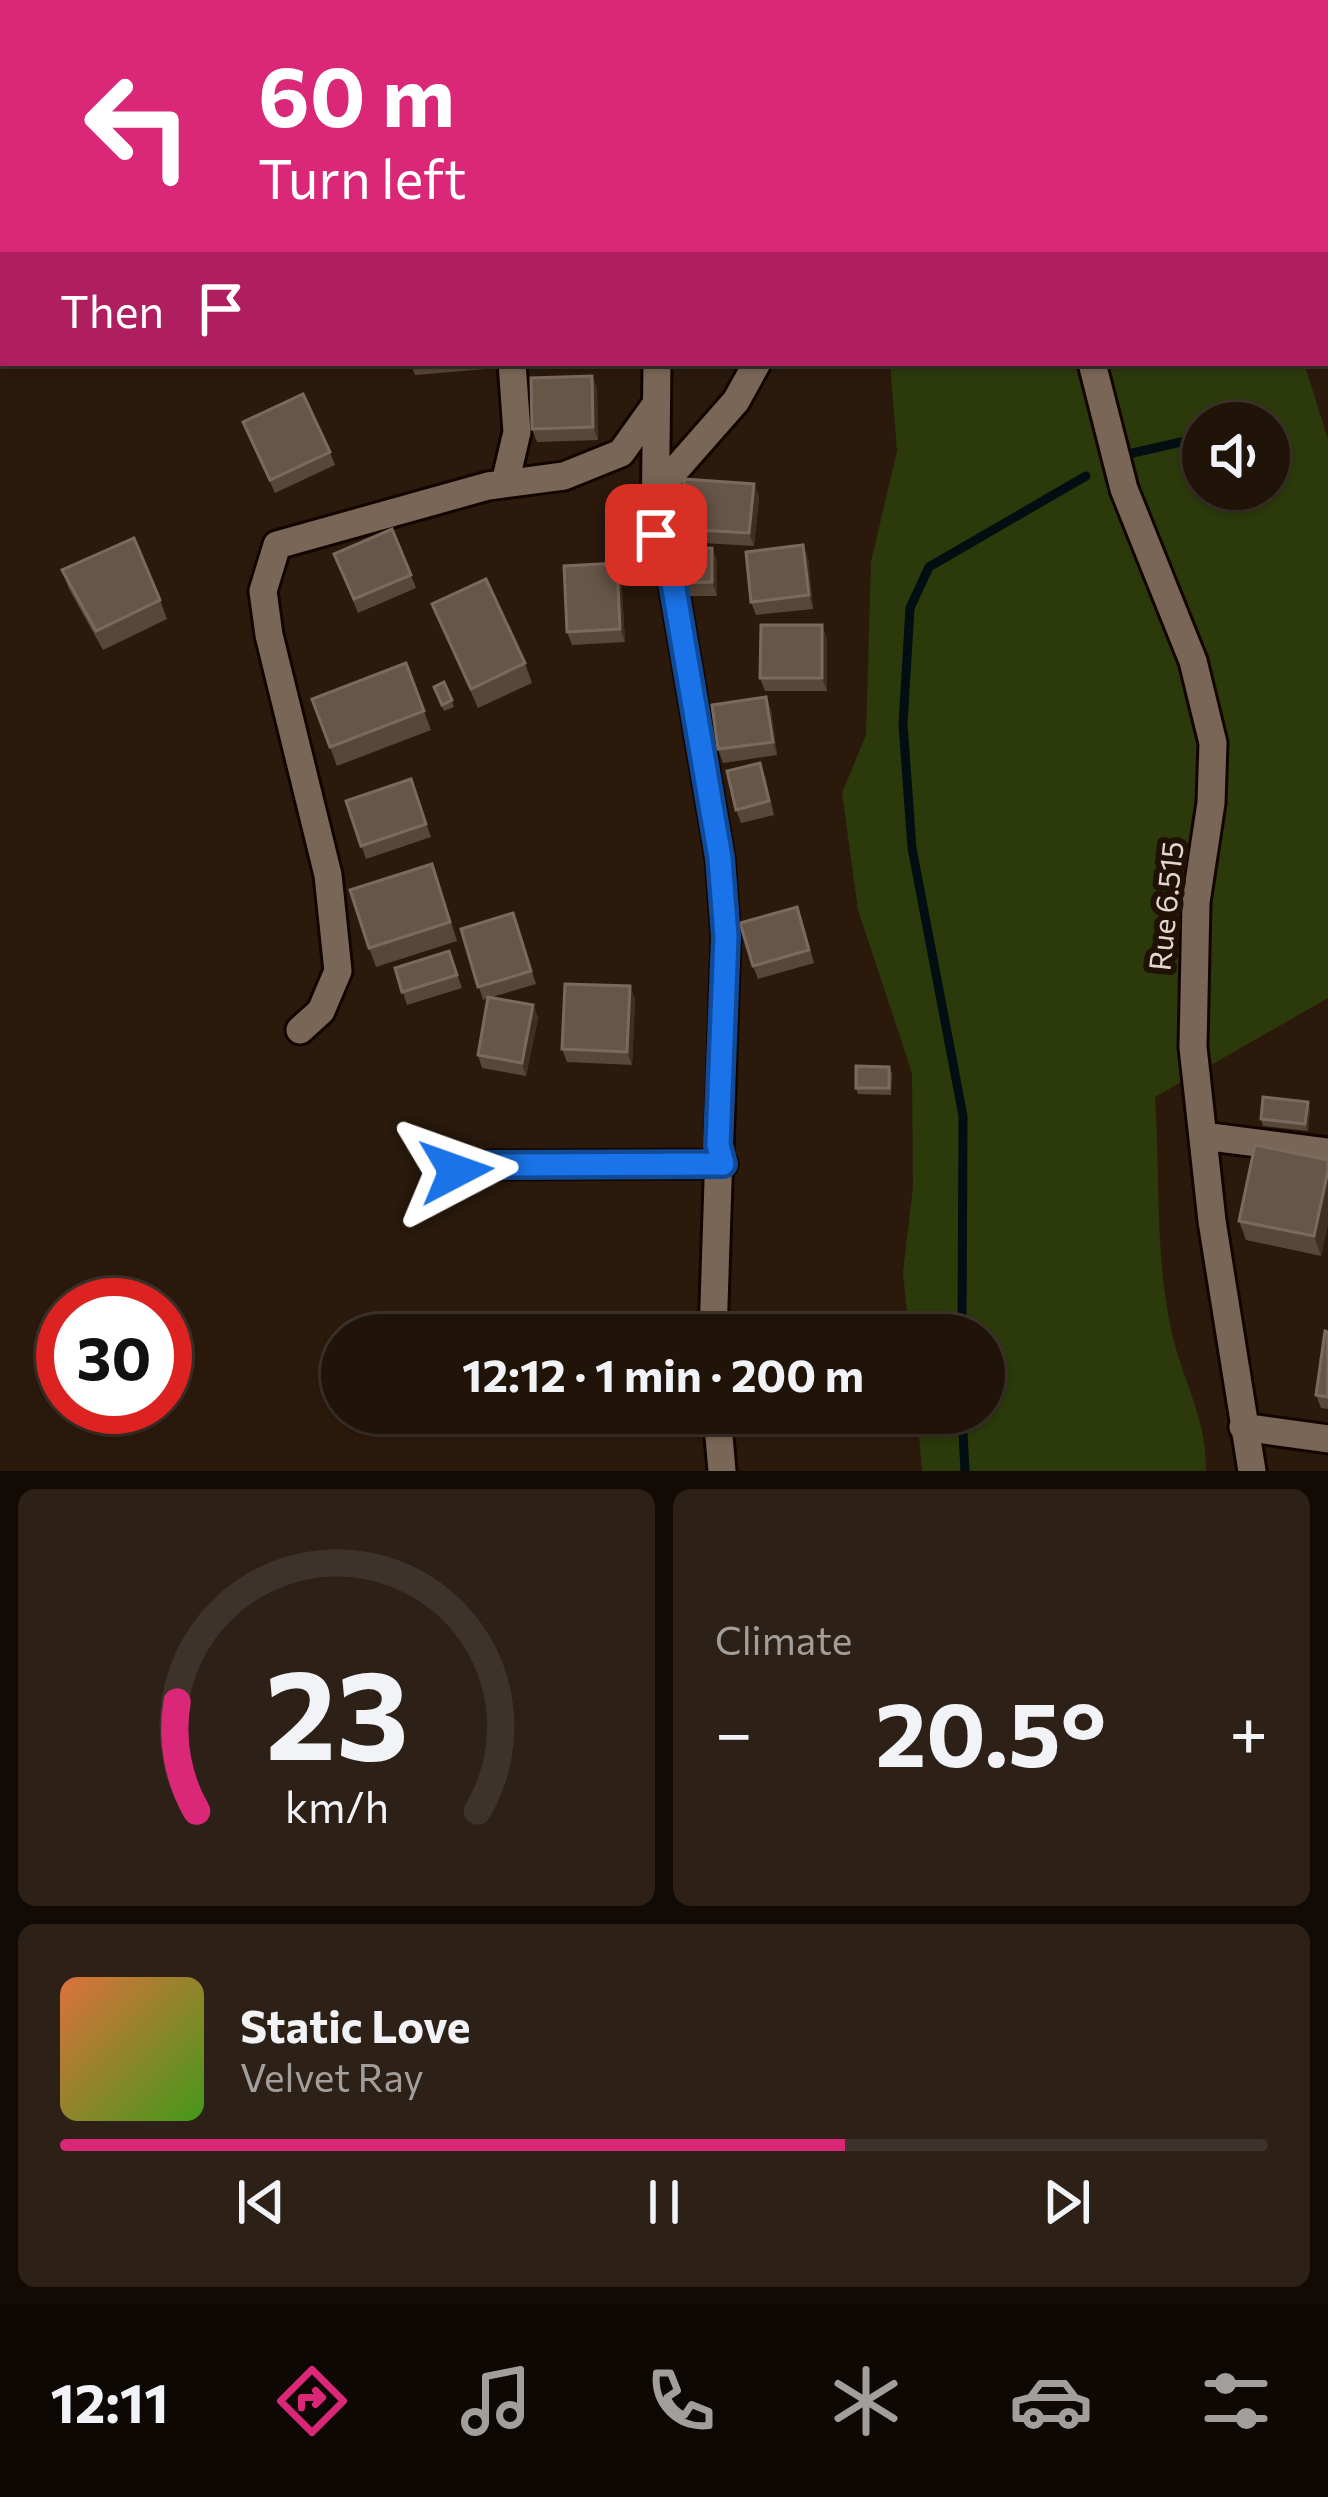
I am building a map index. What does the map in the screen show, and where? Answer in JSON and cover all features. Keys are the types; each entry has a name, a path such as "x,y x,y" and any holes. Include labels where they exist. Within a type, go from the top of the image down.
{"street":[{"path":"505,484 518,432 512,366"},
{"path":"657,366 656,535 673,583 720,858 726,937 718,1124 723,1164 714,1314"},
{"path":"656,492 736,401 755,366"},
{"name":"Rue 6.515","path":"1093,366 1124,489 1193,661 1213,743 1191,987 1203,1136 1252,1471"},
{"path":"300,1030 321,1011 338,971 328,875 268,635 263,591 277,545 505,484 564,476 622,452 656,404"},
{"path":"1203,1136 1328,1152"},
{"path":"456,1171 489,1165 723,1164"},
{"path":"1243,1427 1328,1439"},
{"path":"719,1434 722,1471"}],"green space":[{"path":"890,366 1305,366 1328,439 1328,998 1155,1097 1166,1301 1202,1434 1206,1471 922,1471 919,1434 1005,1434 1005,1314 907,1314 903,1272 913,1187 912,1073 858,910 842,793 866,735 871,562 897,451"}],"building":[{"path":"592,376 593,427 532,429 531,378"},
{"path":"303,394 330,452 270,480 243,422"},
{"path":"684,479 754,484 749,533 681,529"},
{"path":"392,529 411,575 354,599 334,554"},
{"path":"134,538 160,600 96,631 62,570"},
{"path":"803,545 809,595 751,602 746,552"},
{"path":"712,548 712,582 679,583 679,549"},
{"path":"617,563 620,629 567,632 564,566"},
{"path":"486,579 525,663 471,689 432,604"},
{"path":"761,625 822,625 822,678 760,678"},
{"path":"406,663 424,711 330,747 312,699"},
{"path":"444,682 452,700 442,705 434,687"},
{"path":"766,697 773,742 718,749 712,705"},
{"path":"760,763 769,801 736,810 727,771"},
{"path":"411,779 426,824 361,846 346,801"},
{"path":"432,864 450,922 369,948 350,890"},
{"path":"797,907 809,950 753,966 740,923"},
{"path":"513,913 531,971 478,987 461,929"},
{"path":"449,951 457,975 402,992 395,968"},
{"path":"565,984 630,986 627,1052 562,1049"},
{"path":"488,997 533,1005 522,1063 478,1055"},
{"path":"856,1066 889,1067 889,1088 856,1088"},
{"path":"1263,1097 1308,1102 1305,1124 1261,1119"},
{"path":"1255,1145 1328,1160 1314,1236 1239,1221"},
{"path":"1328,1332 1328,1397 1316,1395"}],"waterway":[{"path":"1124,455 1182,442"},
{"path":"962,1314 963,1116 912,848 903,724 910,608 929,567 1086,476"},
{"path":"963,1434 965,1471"}],"route":[{"path":"456,1171 489,1165 546,1169 723,1164 718,1145 726,937 720,858 684,670 673,583 656,535"}]}
